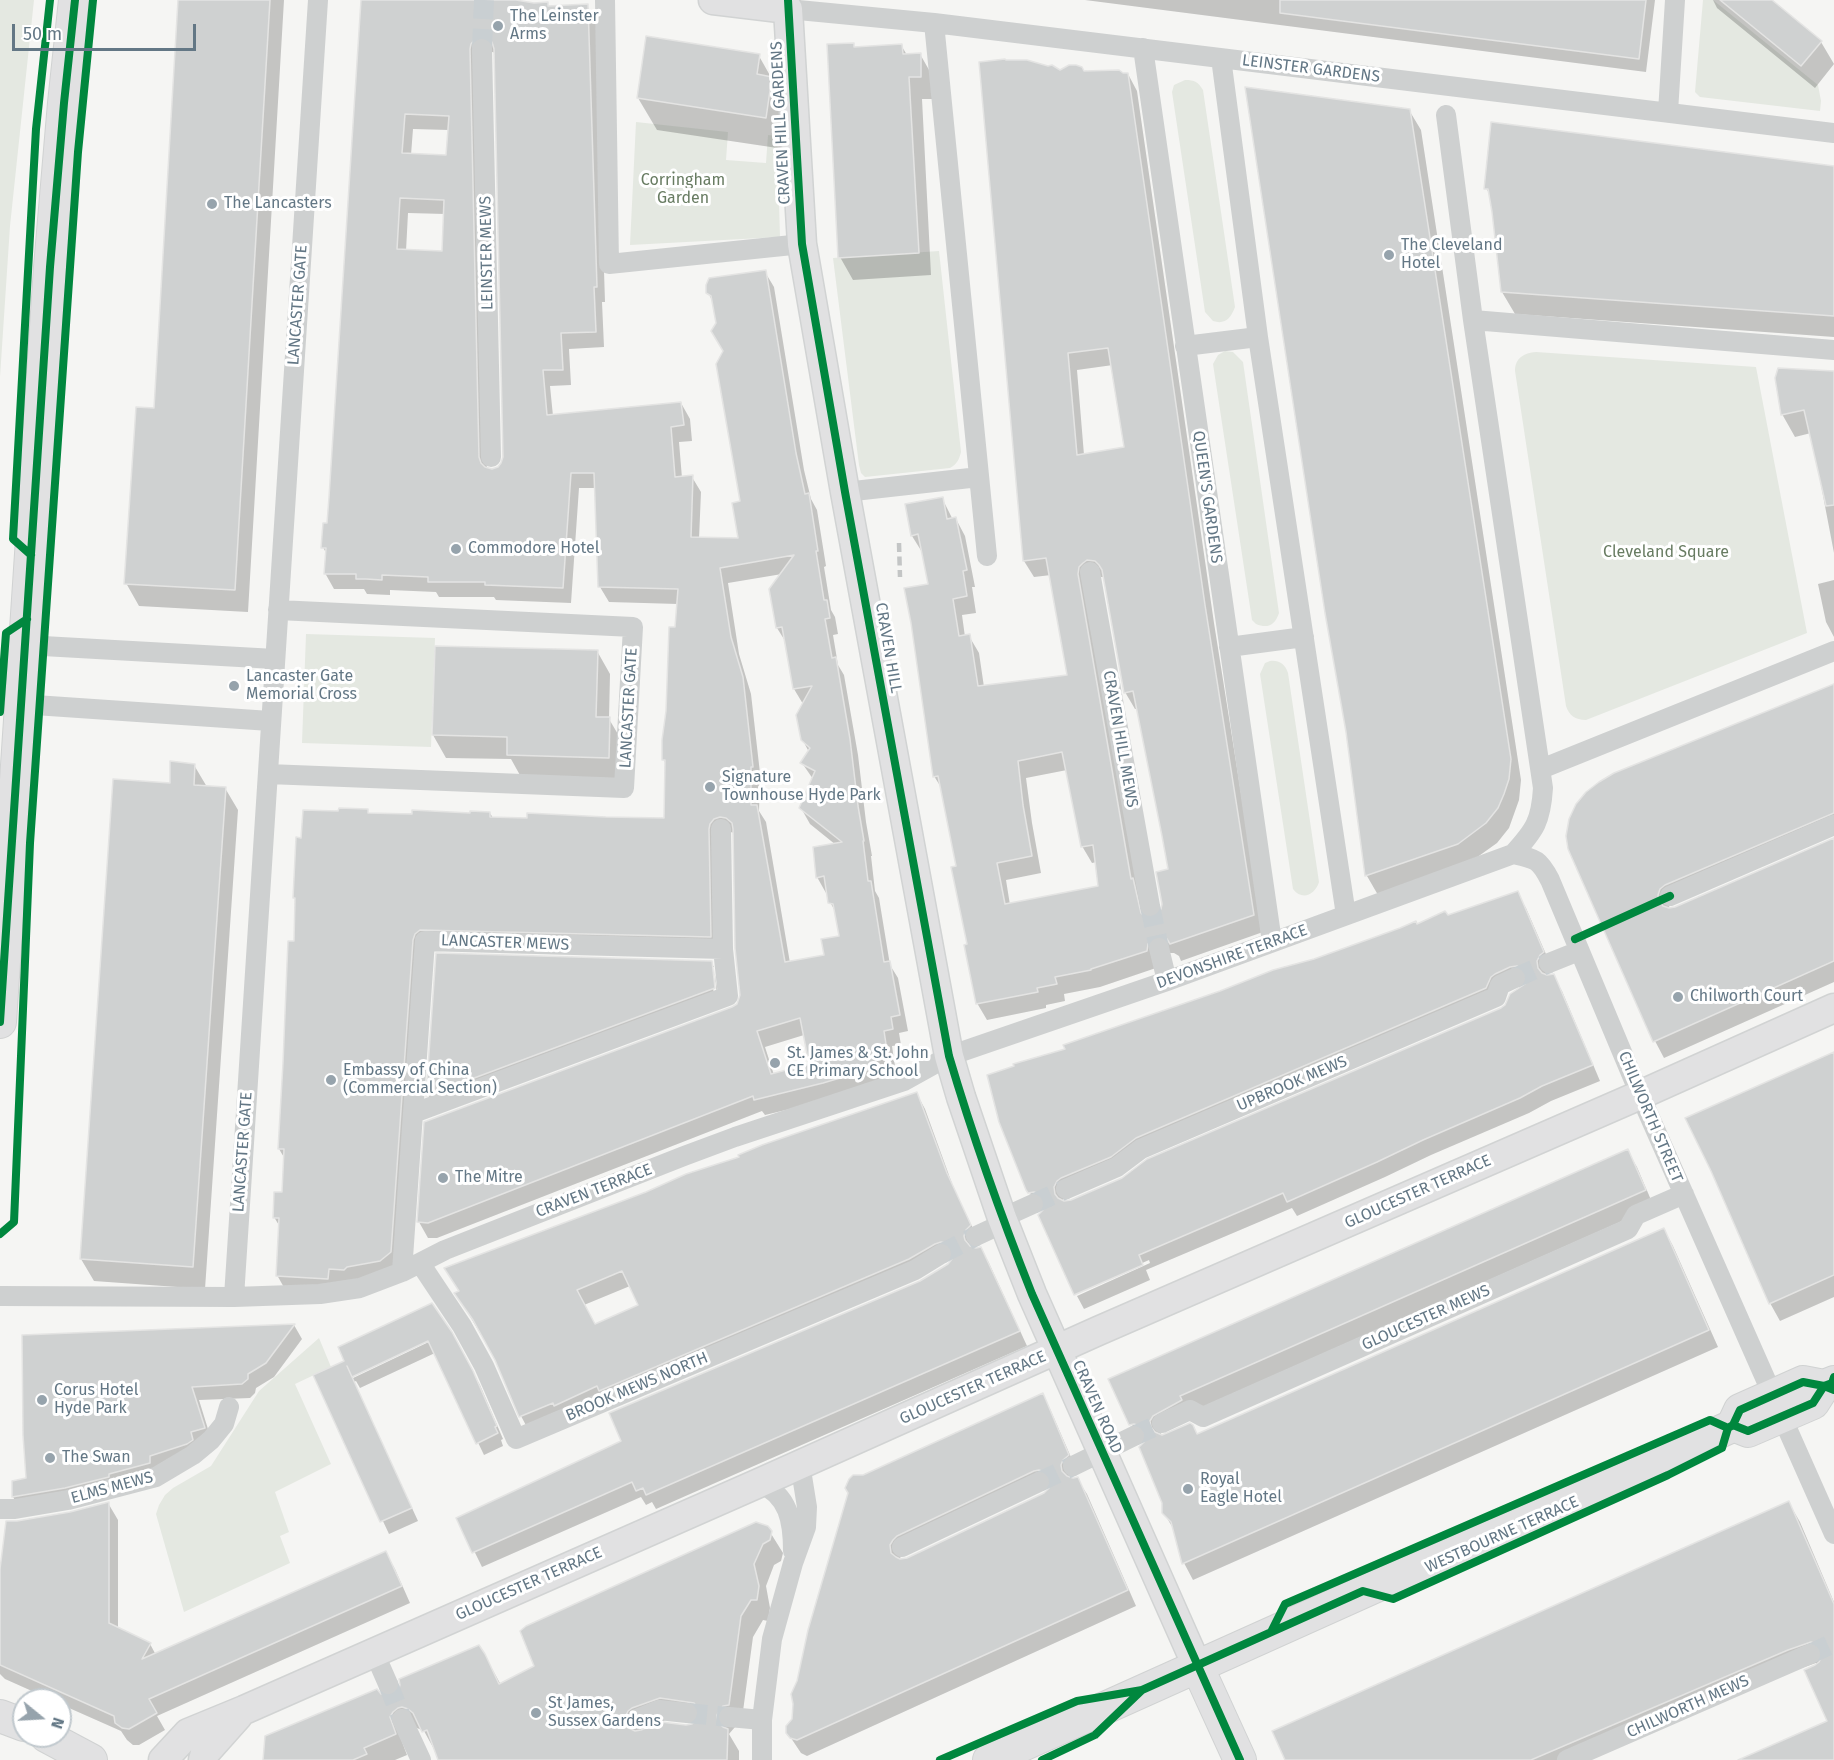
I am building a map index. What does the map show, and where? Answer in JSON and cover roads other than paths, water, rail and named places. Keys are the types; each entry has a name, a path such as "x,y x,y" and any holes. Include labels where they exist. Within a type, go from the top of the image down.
{"main road":[{"path":"0,1022 50,267 75,0"},
{"name":"WESTBOURNE TERRACE","path":"989,1760 1733,1425 1740,1410 1778,1406 1803,1382 1829,1384"},
{"name":"CRAVEN ROAD","path":"1197,1666 1240,1760"},
{"path":"68,1748 91,1760"}],"street":[{"name":"LANCASTER GATE","path":"234,1298 318,0"},
{"path":"605,0 609,264 802,244"},
{"path":"713,0 788,9"},
{"path":"1668,112 1675,0"},
{"name":"CRAVEN HILL GARDENS","path":"788,9 802,244"},
{"name":"LEINSTER GARDENS","path":"788,9 934,23 1834,133"},
{"path":"934,23 987,556"},
{"name":"QUEEN'S GARDENS","path":"1143,48 1272,942"},
{"name":"LEINSTER MEWS","path":"482,49 491,457"},
{"path":"1221,58 1258,337 1346,915"},
{"path":"1446,115 1473,320 1543,788 1539,819 1532,834 1514,854"},
{"name":"CRAVEN HILL","path":"802,244 845,492 949,1056"},
{"path":"1473,320 1834,350"},
{"path":"1185,346 1258,337"},
{"path":"845,492 979,477"},
{"name":"CRAVEN HILL MEWS","path":"1090,572 1150,906"},
{"name":"LANCASTER GATE","path":"268,774 624,788 633,627 278,610"},
{"path":"1229,647 1304,637"},
{"path":"25,645 276,659"},
{"path":"1541,769 1834,651"},
{"path":"20,704 270,721"},
{"path":"1670,896 1834,825"},
{"path":"414,1113 728,996 723,949 721,829"},
{"name":"DEVONSHIRE TERRACE","path":"949,1056 1167,981 1514,854"},
{"name":"CHILWORTH STREET","path":"1514,854 1530,858 1541,864 1550,880 1640,1095 1834,1534"},
{"name":"LANCASTER MEWS","path":"402,1272 425,941 723,949"},
{"path":"1159,948 1167,981"},
{"path":"1549,963 1579,951"},
{"name":"UPBROOK MEWS","path":"1066,1189 1117,1167 1140,1149 1496,997 1500,986 1515,978"},
{"name":"GLOUCESTER TERRACE","path":"163,1760 188,1733 1834,1008"},
{"name":"CRAVEN ROAD","path":"949,1056 1003,1221 1032,1294 1197,1666"},
{"name":"CRAVEN TERRACE","path":"234,1298 320,1294 360,1288 402,1272 456,1245 694,1152 904,1081 949,1056"},
{"name":"GLOUCESTER MEWS","path":"1162,1423 1190,1410 1203,1417 1628,1229 1636,1215 1684,1194"},
{"path":"976,1236 1033,1204"},
{"name":"BROOK MEWS NORTH","path":"420,1263 462,1326 484,1366 516,1438 915,1270 941,1254"},
{"path":"0,1296 234,1298"},
{"name":"ELMS MEWS","path":"0,1509 15,1509 68,1500 156,1477 193,1455 211,1440 224,1424 229,1407"},
{"path":"1074,1466 1134,1436"},
{"path":"762,1760 762,1720 772,1639 792,1563 806,1527 807,1507 798,1465"},
{"path":"902,1547 1039,1482"},
{"path":"759,1483 772,1489 784,1502 793,1534 792,1563"},
{"path":"374,1652 388,1684"},
{"name":"CHILWORTH MEWS","path":"1567,1760 1810,1654"},
{"name":"GLOUCESTER TERRACE","path":"202,1760 205,1753 244,1710"},
{"path":"637,1719 659,1710 687,1713"},
{"path":"729,1717 762,1720"},
{"path":"402,1719 422,1760"}],"tunnel":[{"path":"482,49 484,0"},
{"path":"1150,906 1159,948"},
{"path":"1515,978 1549,963"},
{"path":"1033,1204 1066,1189"},
{"path":"941,1254 976,1236"},
{"path":"1134,1436 1162,1423"},
{"path":"1039,1482 1073,1466"},
{"path":"1810,1654 1834,1643"},
{"path":"388,1684 402,1719"},
{"path":"687,1713 729,1717"}],"railway":[{"path":"899,543 900,577"}],"place":[{"name":"The Leinster Arms","path":"498,26"},
{"name":"The Lancasters","path":"212,204"},
{"name":"The Cleveland Hotel","path":"1389,255"},
{"name":"Commodore Hotel","path":"456,549"},
{"name":"Lancaster Gate Memorial Cross","path":"234,686"},
{"name":"Signature Townhouse Hyde Park","path":"710,787"},
{"name":"Chilworth Court","path":"1678,997"},
{"name":"St. James & St. John CE Primary School","path":"775,1063"},
{"name":"Embassy of China (Commercial Section)","path":"331,1080"},
{"name":"The Mitre","path":"443,1178"},
{"name":"Corus Hotel Hyde Park","path":"42,1400"},
{"name":"The Swan","path":"50,1458"},
{"name":"Royal Eagle Hotel","path":"1188,1489"},
{"name":"St James, Sussex Gardens","path":"536,1713"}],"park label":[{"name":"Corringham Garden","path":"683,190"},
{"name":"Cleveland Square","path":"1666,553"}]}
